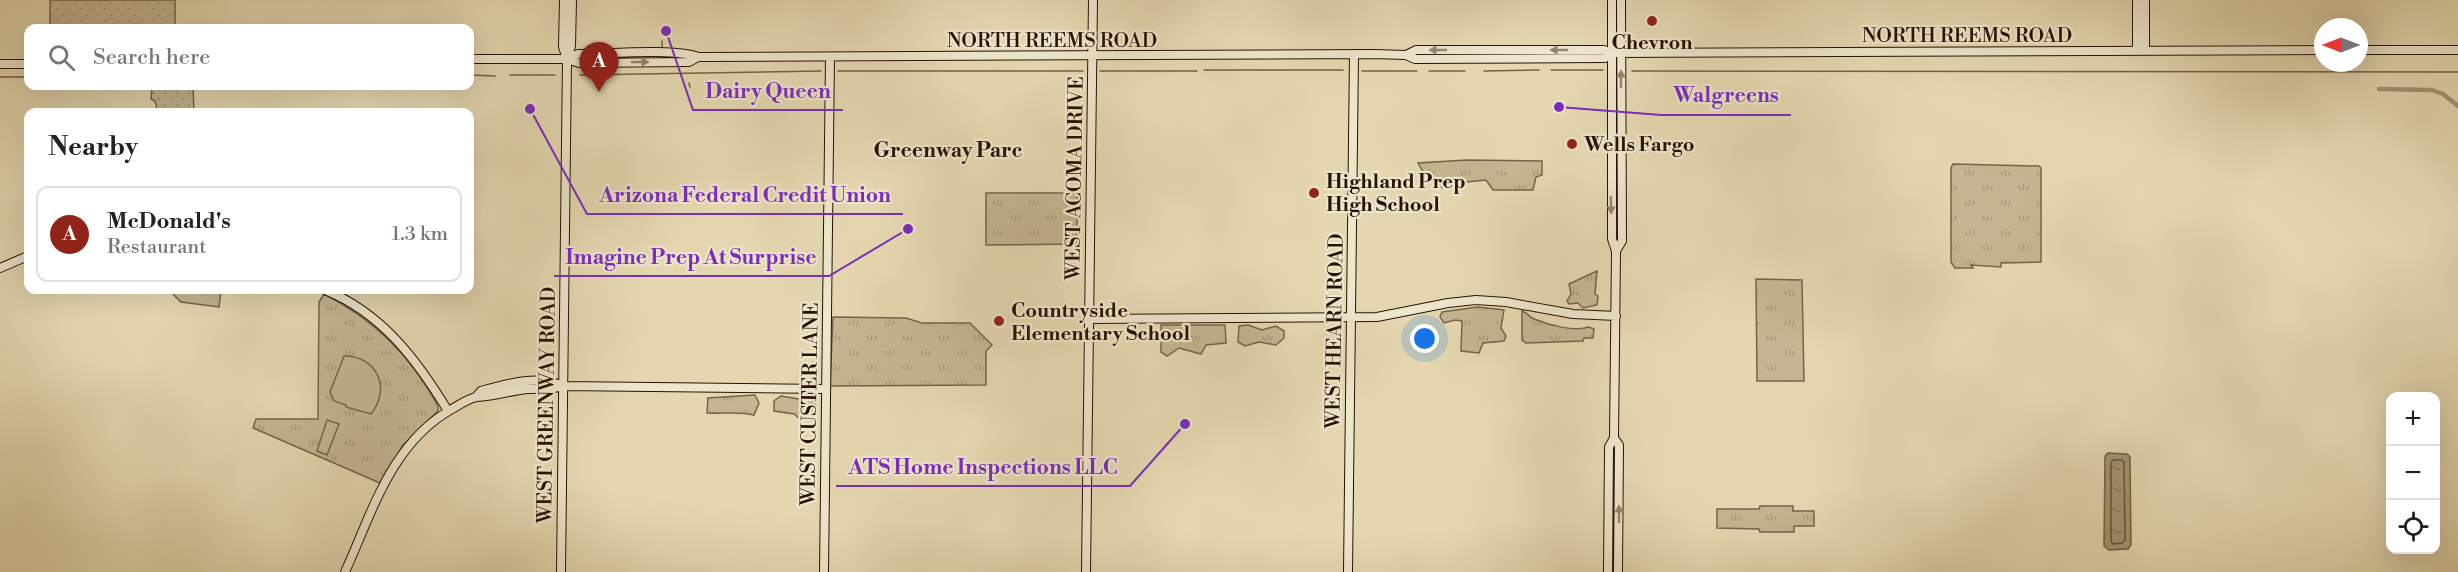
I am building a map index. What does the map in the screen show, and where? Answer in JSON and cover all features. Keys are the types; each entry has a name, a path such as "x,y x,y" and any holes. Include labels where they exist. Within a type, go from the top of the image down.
{"main road":[{"name":"WEST GREENWAY ROAD","path":"564,0 563,48 567,58"},
{"name":"WEST GREENWAY ROAD","path":"561,572 567,58 571,46 572,0"},
{"name":"WEST ACOMA DRIVE","path":"1086,572 1093,0"},
{"path":"1608,572 1608,447 1614,438 1616,316 1616,251 1612,239 1612,0"},
{"path":"1616,251 1622,241 1621,0"},
{"path":"2137,0 2141,51"},
{"path":"2141,51 2145,0"},
{"name":"NORTH REEMS ROAD","path":"474,59 567,58 578,54 830,57 1406,55 1416,50 1604,50 1611,53 2314,50"},
{"path":"2368,50 2458,50"},
{"name":"WEST HEARN ROAD","path":"1348,572 1353,54"},
{"name":"WEST CUSTER LANE","path":"824,572 830,57"},
{"path":"0,64 24,64"},
{"path":"1611,152 1616,155 1617,179 1622,183"},
{"path":"0,268 24,258"},
{"path":"332,294 362,310 395,337 420,367 448,411"},
{"path":"1088,319 1350,318 1394,315 1448,303 1476,300 1516,303 1573,314 1616,316"},
{"path":"345,572 393,467 417,436 448,411 476,397 481,391 516,382 555,382 563,386 825,389"},
{"path":"1614,438 1620,445 1618,572"}],"green space":[{"path":"50,0 175,0 175,24 50,24"},
{"path":"152,90 193,90 194,108 157,108 155,101 151,99"},
{"path":"1467,160 1542,161 1542,175 1536,177 1533,190 1493,190 1486,180 1455,183 1441,188 1418,163"},
{"path":"1953,164 2039,166 2041,168 2041,262 2001,263 2001,267 1971,265 1973,268 1955,268 1951,262 1951,168"},
{"path":"986,193 1077,193 1077,244 986,245"},
{"path":"1597,271 1595,294 1598,296 1597,305 1583,308 1578,303 1569,304 1567,301 1571,294 1569,284"},
{"path":"1756,279 1802,280 1804,381 1757,381"},
{"path":"173,294 221,294 219,307 181,302"},
{"path":"324,294 359,315 390,341 416,371 438,406 438,411 403,445 380,483 253,428 256,419 318,419 319,302"},
{"path":"1478,307 1504,310 1501,328 1506,336 1504,341 1483,343 1479,353 1461,351 1462,321 1444,323 1440,317 1442,312"},
{"path":"1522,311 1534,319 1554,325 1576,329 1589,327 1594,329 1593,338 1584,338 1583,341 1526,343 1522,340"},
{"path":"833,317 906,318 922,323 970,323 992,345 986,351 986,385 830,386"},
{"path":"1161,325 1225,325 1226,343 1206,345 1201,354 1179,348 1167,356 1161,352"},
{"path":"1248,325 1262,330 1276,326 1284,331 1284,338 1276,345 1259,342 1245,346 1238,342 1239,326"},
{"path":"344,356 356,357 365,362 378,376 380,394 371,414 334,401 330,392"},
{"path":"755,395 759,403 754,415 707,413 708,398"},
{"path":"781,396 799,399 813,397 816,407 813,418 800,419 794,414 774,411 774,401"},
{"path":"327,420 339,424 327,455 317,451"},
{"path":"1760,506 1793,506 1793,511 1814,511 1814,526 1794,526 1794,532 1717,528 1717,509 1759,509"}],"water":[{"path":"2108,453 2127,454 2130,457 2131,545 2128,549 2109,550 2104,546 2105,456"}],"waterway":[{"path":"662,41 662,47"},
{"path":"1204,70 1343,70"},
{"path":"1484,71 1539,70"},
{"path":"1551,70 1603,70"},
{"path":"580,75 821,71"},
{"path":"838,71 1083,71"},
{"path":"1100,71 1197,71"},
{"path":"1362,71 1417,71"},
{"path":"1429,71 1465,71"},
{"path":"1632,71 2458,72"},
{"path":"474,75 495,76"},
{"path":"510,75 555,75"},
{"path":"0,77 24,77"},
{"path":"689,83 690,87"},
{"path":"2379,89 2432,90 2443,94 2458,106"}],"place":[{"name":"Chevron","path":"1652,21"},
{"name":"Dairy Queen","path":"666,31"},
{"name":"McDonald's","path":"599,92"},
{"name":"Walgreens","path":"1559,107"},
{"name":"Arizona Federal Credit Union","path":"530,109"},
{"name":"Wells Fargo","path":"1572,144"},
{"name":"Highland Prep High School","path":"1314,193"},
{"name":"Imagine Prep At Surprise","path":"908,229"},
{"name":"Countryside Elementary School","path":"999,321"},
{"name":"ATS Home Inspections LLC","path":"1185,424"}],"district":[{"name":"Greenway Parc","path":"948,150"}]}
